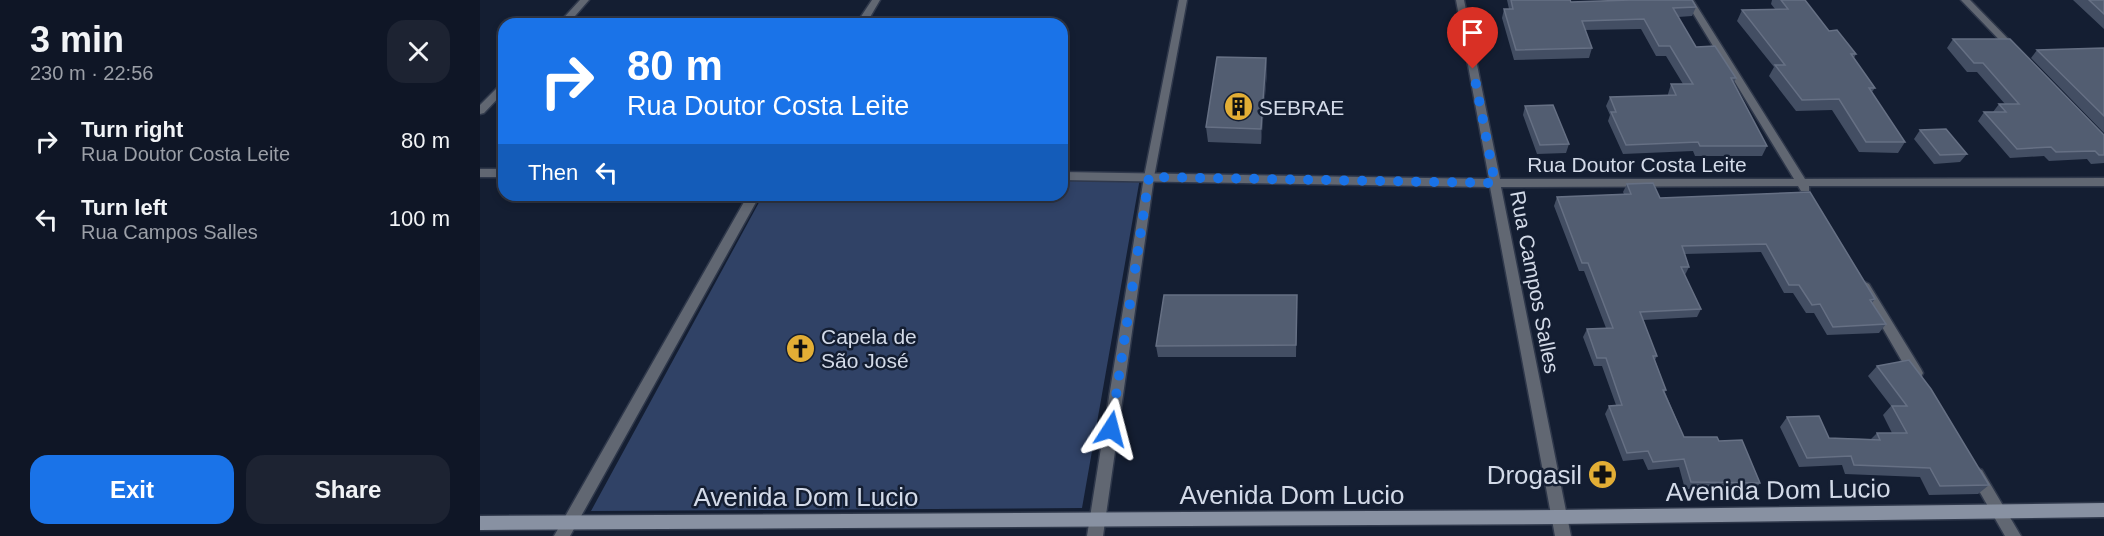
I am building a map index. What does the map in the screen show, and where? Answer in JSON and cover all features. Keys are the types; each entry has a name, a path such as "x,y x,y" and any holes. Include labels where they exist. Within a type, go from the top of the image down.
{"main road":[{"name":"Avenida Dom Lucio","path":"480,523 1559,517 2104,510"}],"street":[{"path":"568,18 585,0"},
{"path":"865,18 876,0"},
{"path":"1095,536 1149,177 1182,0"},
{"name":"Rua Campos Salles","path":"1460,0 1563,536"},
{"path":"1689,0 1806,189"},
{"path":"1965,0 2020,56"},
{"path":"480,111 498,92"},
{"path":"480,173 498,173"},
{"name":"Rua Doutor Costa Leite","path":"1068,176 1806,189 2104,182"},
{"path":"562,536 751,201"},
{"path":"1858,276 1925,388"},
{"path":"1968,459 2013,536"}],"shaded area":[{"path":"1140,178 1082,508 591,511 760,201 1068,201 1068,179"}],"building":[{"path":"1511,0 1570,0 1571,2 1692,0 1696,7 1673,8 1696,47 1715,46 1736,78 1731,78 1767,146 1700,146 1698,142 1626,145 1611,112 1616,112 1610,97 1676,95 1671,84 1693,84 1670,46 1659,46 1644,19 1582,21 1592,48 1516,50 1504,9 1513,9"},
{"path":"1781,0 1805,0 1829,31 1837,30 1856,54 1851,54 1875,88 1869,88 1905,142 1866,142 1839,99 1802,100 1775,65 1785,65 1742,10 1788,9"},
{"path":"2089,0 2104,0 2104,14"},
{"path":"1953,39 2010,39 2104,135 2104,155 2099,155 2095,151 2056,152 2051,147 2017,149 1984,112 2006,112 1999,104 2019,104 1983,63 1974,63"},
{"path":"2104,48 2104,116 2037,50"},
{"name":"SEBRAE","path":"1217,57 1266,58 1261,129 1206,127"},
{"path":"1553,105 1569,144 1540,145 1525,106"},
{"path":"1946,129 1967,154 1940,155 1920,130"},
{"path":"1653,183 1660,198 1810,192 1875,299 1870,300 1886,324 1833,327 1820,304 1812,305 1799,285 1789,285 1766,244 1682,246 1689,267 1681,267 1701,309 1640,312 1657,356 1653,356 1666,390 1663,390 1684,437 1717,437 1719,441 1742,440 1760,483 1691,482 1684,459 1653,462 1648,451 1627,453 1609,406 1622,405 1606,358 1597,358 1587,329 1613,328 1588,263 1582,263 1557,197 1631,194 1627,184"},
{"path":"1164,295 1297,295 1296,345 1156,346"},
{"path":"1909,360 1931,389 1989,485 1940,486 1930,468 1854,465 1851,456 1807,458 1787,417 1819,416 1829,438 1880,440 1877,433 1907,433 1892,406 1907,406 1877,366"}],"place":[{"name":"SEBRAE","path":"1238,107"},
{"name":"Capela de São José","path":"800,348"},
{"name":"Drogasil","path":"1603,475"}],"route":[{"path":"1111,429 1149,177 1495,183 1473,69"}]}
